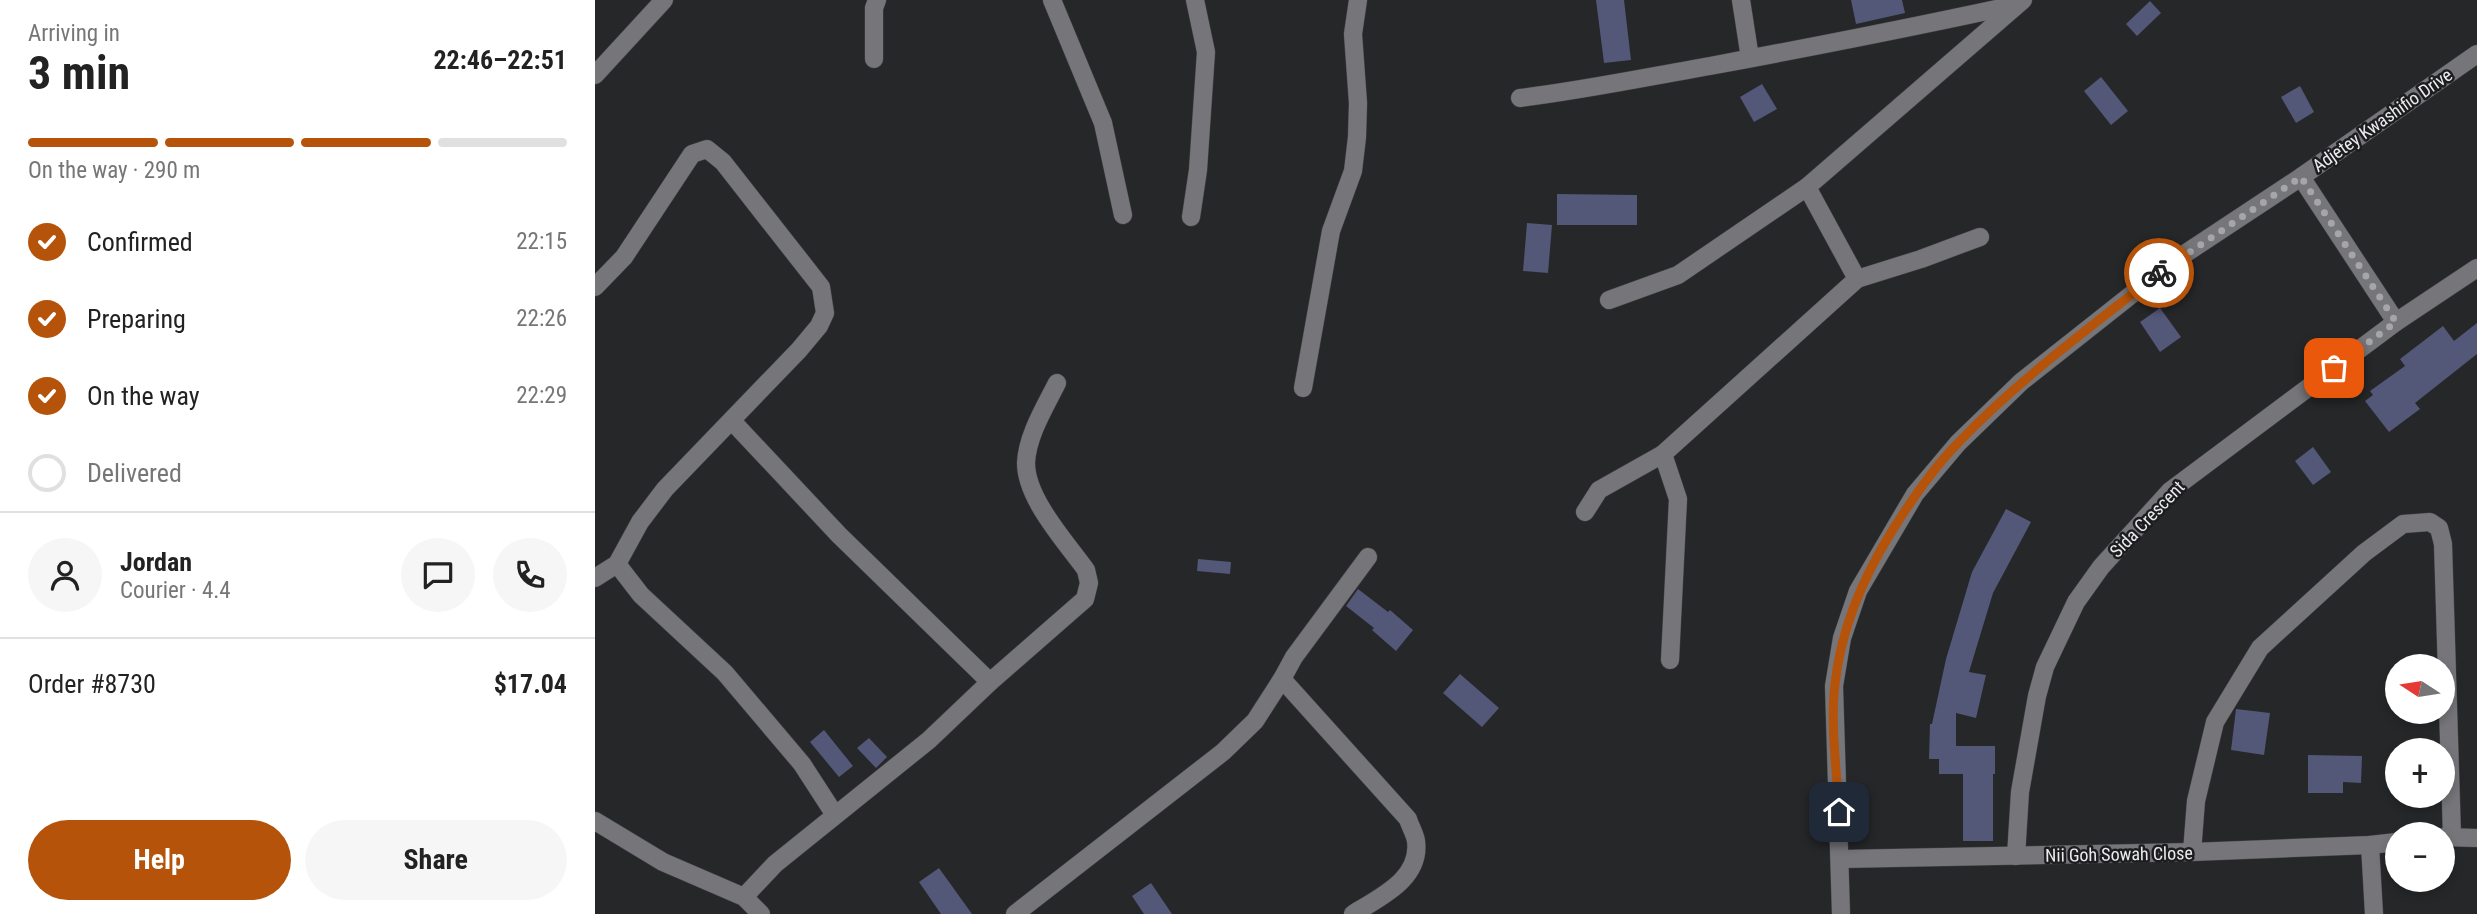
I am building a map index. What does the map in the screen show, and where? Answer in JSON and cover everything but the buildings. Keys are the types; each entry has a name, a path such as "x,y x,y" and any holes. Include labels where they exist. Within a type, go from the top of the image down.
{"street":[{"path":"595,75 664,0"},
{"path":"874,59 874,8 877,0"},
{"path":"1052,0 1103,123 1123,215"},
{"path":"1191,217 1198,170 1206,52 1195,0"},
{"path":"1303,388 1331,231 1353,171 1358,103 1353,34 1358,0"},
{"path":"1741,0 1749,58"},
{"path":"1520,98 1563,93 1912,28 2021,2"},
{"path":"1609,300 1678,275 1807,187 2021,2"},
{"name":"Adjetey Kwashifio Drive","path":"1841,914 1834,686 1842,638 1858,591 1915,494 1958,443 2021,382 2174,261 2301,177 2477,54"},
{"path":"595,287 624,257 692,154 707,149 723,162 821,287 825,313 812,334 665,489 640,522 617,564 595,578"},
{"path":"2301,177 2396,322"},
{"path":"1807,187 1857,279"},
{"path":"1585,512 1599,490 1663,454 1857,279 1980,237"},
{"name":"Sida Crescent","path":"2016,856 2022,779 2036,696 2045,667 2076,602 2101,567 2170,491 2396,322 2477,268"},
{"path":"744,897 775,864 929,740 990,682 1085,599 1089,583 1086,570 1038,502 1028,482 1026,462 1032,436 1057,383"},
{"path":"732,421 839,535 990,682"},
{"path":"1663,454 1678,499 1670,660"},
{"path":"2192,852 2196,801 2215,722 2260,648 2364,553 2403,524 2430,522 2439,527 2443,544 2447,822"},
{"path":"1015,914 1223,752 1255,722 1294,657 1368,557"},
{"path":"617,564 641,595 725,673 802,764 835,815"},
{"path":"1282,679 1408,819 1416,841 1413,863 1401,882 1353,914"},
{"path":"595,821 663,862 744,897 761,914"},
{"path":"2455,837 2477,838"},
{"name":"Nii Goh Sowah Close","path":"1841,859 2192,852 2385,843"},
{"path":"2370,845 2374,914"}],"way so far":[{"path":"2159,273 2301,177 2396,322 2334,368"}],"route":[{"path":"1839,812 1834,686 1842,638 1858,591 1884,544 1915,494 1958,443 2021,382 2159,273"}]}
